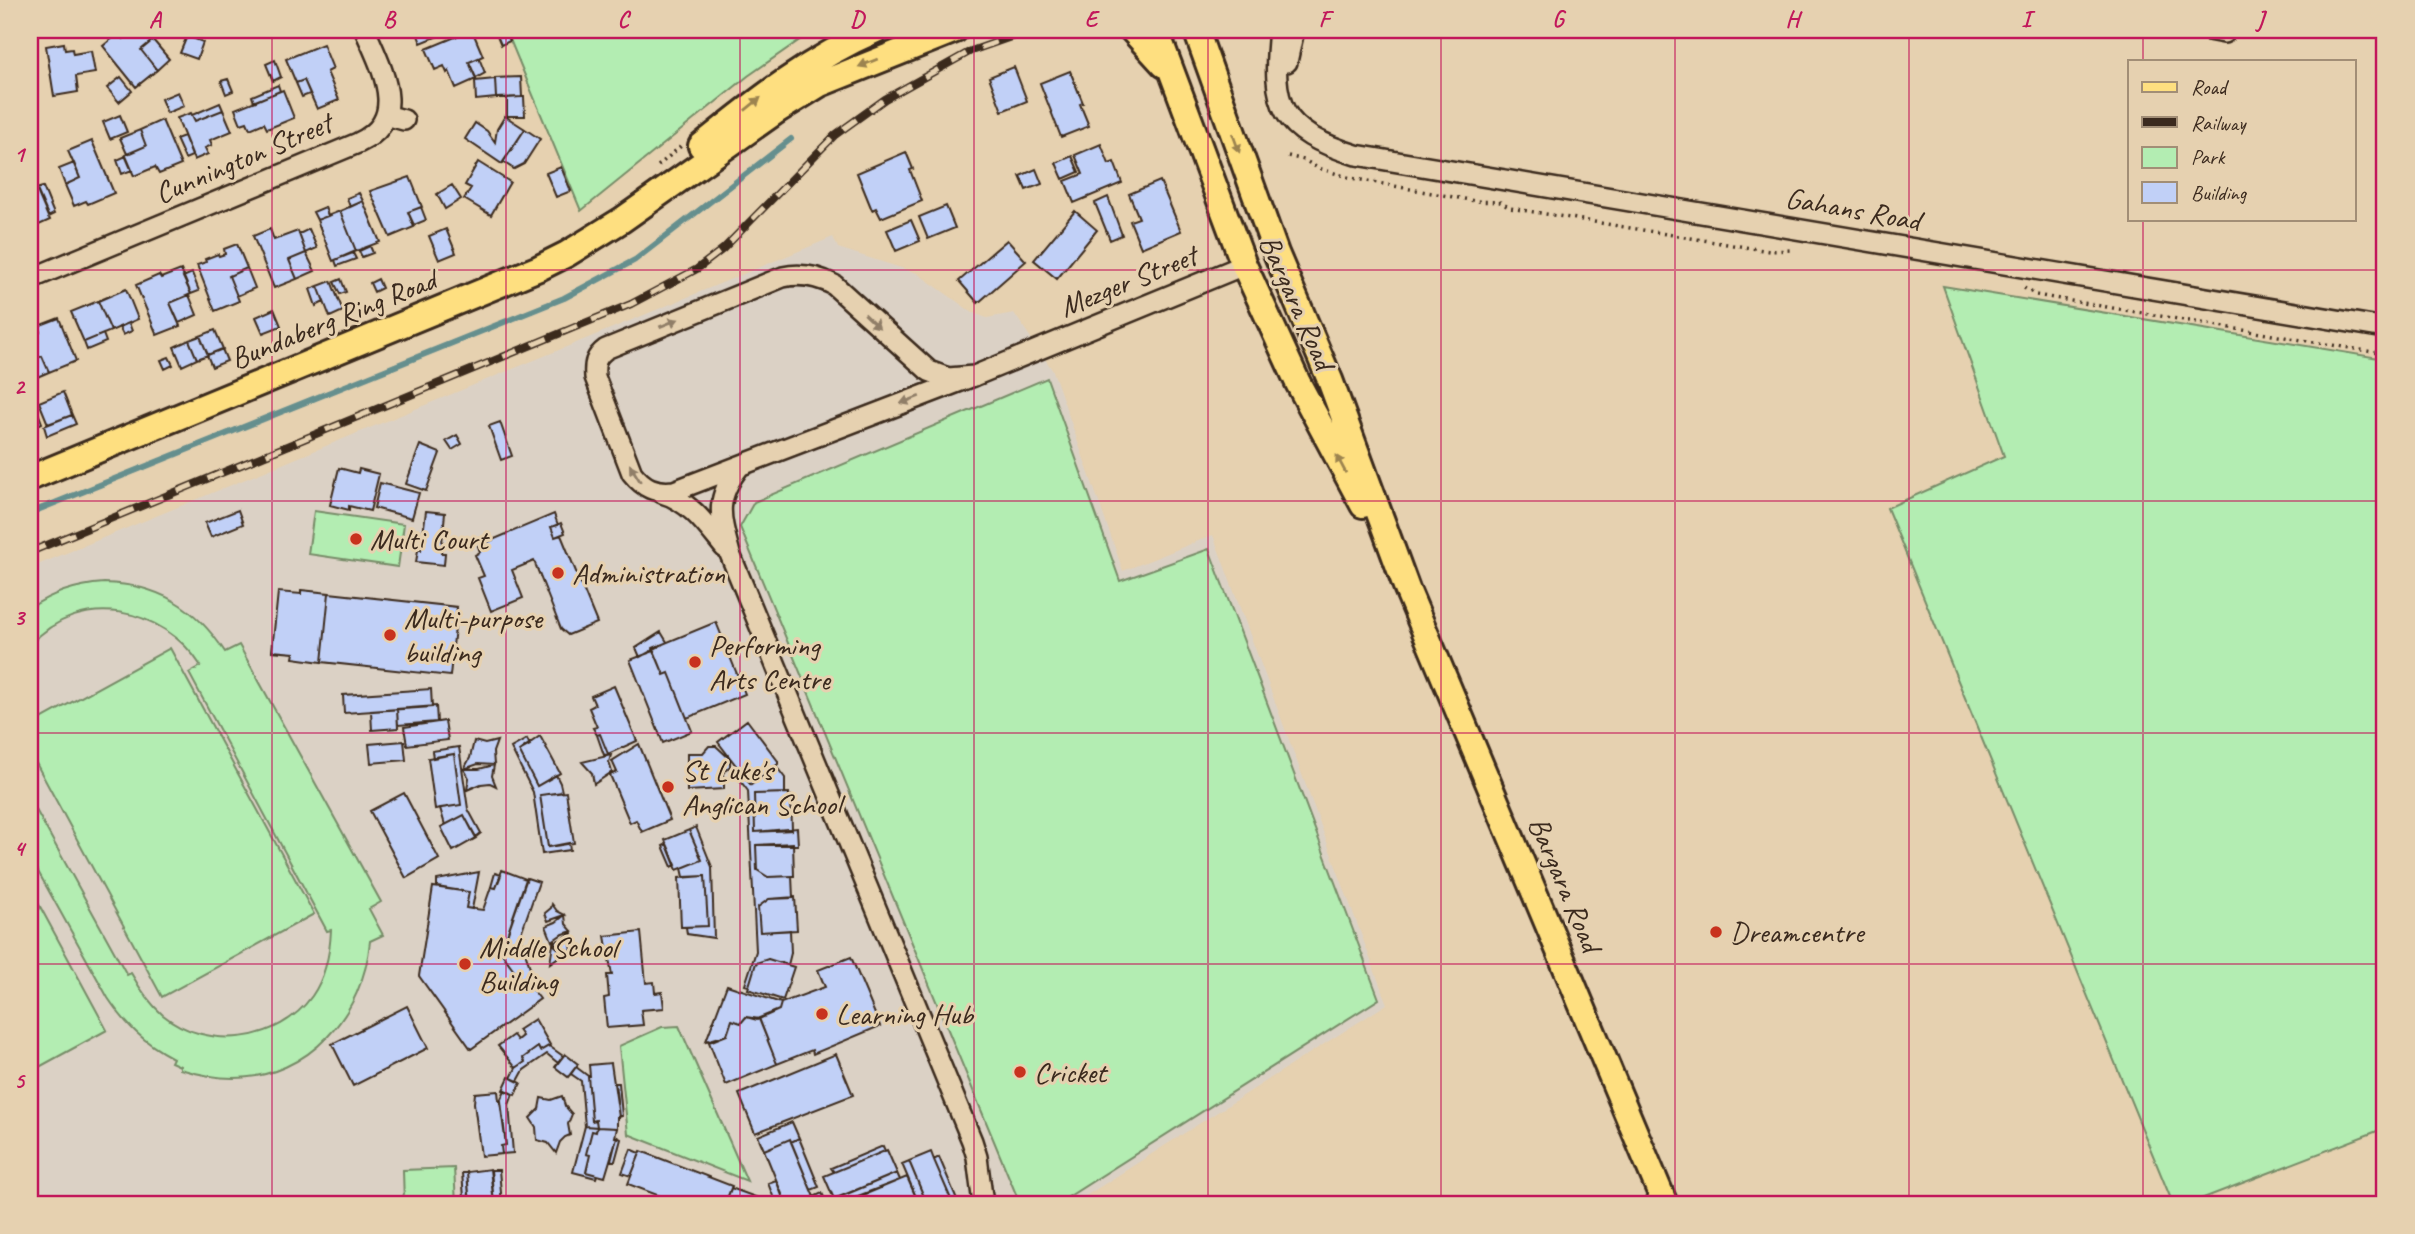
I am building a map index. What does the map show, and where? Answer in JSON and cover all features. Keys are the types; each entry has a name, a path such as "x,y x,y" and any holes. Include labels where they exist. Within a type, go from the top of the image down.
{"main road":[{"name":"Bundaberg Ring Road","path":"649,200 701,146 775,87 830,53 876,30"},
{"name":"Bundaberg Ring Road","path":"30,478 539,268 597,236 778,110 820,84 954,30"},
{"path":"1132,30 1172,73"},
{"name":"Bargara Road","path":"1157,30 1244,265 1298,383 1407,589"},
{"name":"Bargara Road","path":"1196,30 1276,253 1331,380 1407,589 1665,1204"},
{"path":"1244,265 1276,253"}],"street":[{"name":"Cunnington Street","path":"30,279 368,139 395,118 386,82 365,30"},
{"name":"Gahans Road","path":"1279,30 1275,73 1280,102 1290,120 1314,138 1356,155 2385,328"},
{"path":"1294,30 1287,63 1289,94 1296,117 1314,138"},
{"name":"Mezger Street","path":"661,492 683,489 974,376 1244,265"},
{"path":"730,554 709,527 683,501 647,488 632,473 595,377 597,358 606,349 783,277 804,275 834,285 929,371 948,378 974,376"},
{"path":"739,467 721,498 720,512 730,554 972,1141 977,1157 982,1204"}],"path":[{"path":"653,170 685,143"},
{"path":"1288,156 1350,178 1475,201 1500,202 1510,208 1563,218 1769,251 1799,249"},
{"path":"2023,288 2036,296 2385,354"}],"shaded area":[{"name":"St Luke's Anglican School","path":"833,237 838,248 917,273 973,313 987,318 1014,313 1053,371 1123,571 1213,535 1387,1004 1073,1204 30,1204 30,568"}],"green space":[{"path":"506,30 814,30 748,76 581,211"},
{"path":"1943,286 2385,359 2385,1128 2188,1204 2173,1204 1887,508 2004,456"},
{"path":"1047,378 1120,581 1209,549 1379,999 1057,1204 1020,1204 740,527 754,502"},
{"name":"Multi Court","path":"314,511 404,524 398,567 308,554"},
{"path":"104,583 124,584 158,593 174,601 201,622 225,652 239,645 381,902 369,909 383,935 370,941 366,968 357,993 344,1016 328,1036 308,1054 286,1067 260,1075 226,1078 180,1069 180,1066 171,1062 173,1058 136,1032 108,998 30,857 30,799 127,975 131,973 153,1006 181,1026 200,1034 221,1037 242,1037 262,1032 281,1024 298,1012 321,980 328,956 331,930 327,931 189,673 201,666 185,646 165,630 143,619 120,612 96,611 72,616 50,627 30,645 30,608 66,590"},
{"path":"170,648 314,914 162,997 30,752 30,725"},
{"path":"30,888 107,1030 30,1072"},
{"path":"679,1026 747,1181 628,1134 619,1046 662,1027"},
{"path":"454,1168 456,1204 404,1204 403,1170"}],"building":[{"path":"128,30 145,30 153,40 141,50 157,70 136,87 103,46 119,33 123,39 128,35"},
{"path":"416,30 453,30 421,43"},
{"path":"472,30 483,56 469,62 476,79 456,88 444,66 435,70 426,49"},
{"path":"505,30 510,41 501,45 496,33"},
{"path":"187,36 203,42 197,59 180,53"},
{"path":"153,40 169,59 157,70 141,50"},
{"path":"64,43 65,50 72,49 73,54 91,51 95,73 76,76 78,92 54,96 46,46"},
{"path":"323,44 333,69 327,72 339,100 317,109 304,80 296,83 286,59"},
{"path":"479,58 485,73 476,78 469,62"},
{"path":"275,60 281,77 273,81 266,64"},
{"path":"1014,67 1027,101 1002,111 989,77"},
{"path":"1070,71 1089,126 1061,137 1040,83"},
{"path":"121,77 132,91 119,102 107,88"},
{"path":"521,77 522,97 496,98 495,78"},
{"path":"228,79 233,91 226,94 221,81"},
{"path":"495,79 496,98 476,100 475,81"},
{"path":"304,80 310,94 302,97 296,83"},
{"path":"278,85 280,91 254,102 252,96"},
{"path":"283,90 294,118 267,129 264,123 250,129 247,122 241,124 235,109"},
{"path":"178,92 184,106 167,113 161,99"},
{"path":"524,97 525,116 507,116 507,98"},
{"path":"220,103 223,110 195,121 192,115"},
{"path":"223,110 232,131 210,140 212,145 205,148 208,154 194,160 177,118 191,113 195,121"},
{"path":"120,115 127,132 110,139 103,122"},
{"path":"505,116 525,129 502,164 465,139 475,123 487,131 495,142 497,129"},
{"path":"162,120 181,165 159,174 155,167 134,176 125,155 146,146 140,130"},
{"path":"525,129 540,139 524,164 514,169 503,162"},
{"path":"140,130 146,146 127,154 120,138"},
{"path":"184,136 192,156 185,159 176,139"},
{"path":"92,141 114,193 88,204 86,201 74,206 65,185 80,178 68,151"},
{"path":"1101,144 1109,164 1114,162 1122,183 1074,203 1065,181 1083,174 1075,155"},
{"path":"906,152 922,201 881,218 876,208 872,210 857,173"},
{"path":"126,156 132,170 122,174 117,160"},
{"path":"1072,156 1079,172 1063,179 1056,163"},
{"path":"478,162 510,182 491,215 464,199 471,188 465,185"},
{"path":"74,163 80,178 65,185 59,169"},
{"path":"561,167 571,191 556,197 546,173"},
{"path":"1036,169 1042,184 1026,190 1020,176"},
{"path":"410,177 422,207 408,212 414,227 390,237 370,191"},
{"path":"1160,181 1181,231 1141,248 1130,221 1139,218 1129,194"},
{"path":"34,183 50,220 30,229 30,184"},
{"path":"452,185 461,199 445,209 437,194"},
{"path":"43,187 54,214 48,217 36,189"},
{"path":"359,193 363,201 350,207 347,198"},
{"path":"1108,197 1122,235 1110,240 1095,203"},
{"path":"363,201 380,242 356,251 340,211"},
{"path":"946,206 955,228 928,239 919,217"},
{"path":"325,207 328,216 317,220 313,212"},
{"path":"421,207 426,220 414,225 408,212"},
{"path":"340,211 356,251 333,261 317,220"},
{"path":"1075,211 1097,230 1057,279 1034,260"},
{"path":"911,220 920,241 896,251 887,230"},
{"path":"270,229 274,240 298,231 306,253 289,260 297,279 274,288 253,236"},
{"path":"309,229 317,248 306,253 299,234"},
{"path":"446,229 456,253 439,260 429,236"},
{"path":"1007,240 1026,261 978,303 959,281"},
{"path":"237,244 247,268 229,276 239,301 215,311 197,265 206,262 205,259 225,254 224,249"},
{"path":"370,246 373,253 362,257 359,251"},
{"path":"306,253 315,271 297,279 289,260"},
{"path":"353,253 356,259 337,266 335,260"},
{"path":"247,268 255,288 237,296 229,276"},
{"path":"181,270 191,294 170,303 180,326 157,335 136,285 159,275 161,278"},
{"path":"192,273 199,291 191,294 183,277"},
{"path":"341,279 346,292 340,294 334,282"},
{"path":"378,279 382,288 374,292 370,283"},
{"path":"331,281 343,311 330,317 318,286"},
{"path":"318,286 324,302 316,306 310,289"},
{"path":"126,289 138,319 111,331 98,301"},
{"path":"189,295 197,315 179,323 170,303"},
{"path":"98,301 111,331 84,342 71,312"},
{"path":"274,309 281,326 263,333 256,317"},
{"path":"59,318 76,361 49,372 42,356 30,361 30,337 40,332 38,326"},
{"path":"129,323 132,331 123,335 119,327"},
{"path":"215,330 223,349 208,355 200,336"},
{"path":"103,334 106,342 87,350 84,342"},
{"path":"200,336 208,355 197,359 189,340"},
{"path":"189,340 197,359 182,366 174,347"},
{"path":"222,349 227,361 212,367 207,355"},
{"path":"42,356 49,372 37,377 32,373 30,361"},
{"path":"169,357 173,365 165,369 161,360"},
{"path":"63,392 72,415 48,424 39,402"},
{"path":"36,407 42,423 30,429 30,409"},
{"path":"72,415 76,424 47,436 44,426"},
{"path":"500,422 512,456 501,460 489,426"},
{"path":"457,435 462,444 452,450 446,441"},
{"path":"420,445 440,453 426,491 406,484"},
{"path":"339,468 358,473 359,469 379,474 370,511 349,506 349,510 330,505"},
{"path":"380,483 419,493 412,518 374,508"},
{"path":"238,510 243,524 211,537 205,523"},
{"path":"426,511 445,513 441,553 445,553 444,565 416,562 418,550 421,550"},
{"name":"Administration","path":"554,514 558,525 551,527 555,537 561,535 597,623 568,635 561,629 534,561 512,570 523,598 491,611 478,578 484,576 475,555 480,552 478,546"},
{"path":"561,523 565,533 555,537 551,527"},
{"path":"301,590 329,593 322,662 293,658 294,653 272,651 278,592 301,594"},
{"name":"Multi-purpose building","path":"329,593 457,607 450,676 322,662"},
{"name":"Performing Arts Centre","path":"716,622 745,694 687,718 669,673 664,675 653,648"},
{"path":"661,632 667,642 640,657 636,648"},
{"path":"654,651 664,675 669,673 692,731 663,743 630,660"},
{"path":"614,686 637,741 608,754 600,734 597,735 593,728 597,727 589,708 595,705 591,696"},
{"path":"431,689 432,707 344,713 343,695"},
{"path":"436,706 437,722 398,725 397,709"},
{"path":"397,709 398,728 372,730 371,711"},
{"path":"747,720 778,761 778,764 751,785 718,742"},
{"path":"445,721 448,740 407,745 404,727"},
{"path":"600,734 608,754 604,755 597,735"},
{"path":"540,736 560,773 537,786 519,751"},
{"path":"527,739 530,745 519,751 537,786 556,775 562,792 540,795 548,847 569,843 570,850 542,854 533,792 511,748"},
{"path":"404,741 406,760 371,763 369,744"},
{"path":"474,741 485,744 497,741 493,752 494,765 478,764 464,769"},
{"path":"639,744 670,820 642,832 636,820 630,823 610,775 617,772 612,761"},
{"path":"709,746 716,746 730,759 730,766 724,772 724,789 687,791 687,753 703,753"},
{"path":"459,747 468,809 481,833 476,837 464,815 445,825 440,808 461,805 454,754 433,758 432,751"},
{"path":"454,754 461,805 435,809 428,758"},
{"path":"611,755 609,762 612,772 594,784 592,773 582,762"},
{"path":"494,765 492,776 496,786 490,783 481,784 467,790 469,778 464,769"},
{"path":"776,766 785,778 785,793 754,794 755,832 797,828 798,845 756,845 757,870 768,877 792,876 793,898 769,899 758,907 760,932 790,930 791,953 788,965 768,959 756,963 749,986 745,985 756,951 748,791 733,771 737,768 751,785"},
{"path":"566,792 574,843 548,847 540,795"},
{"path":"404,793 439,859 406,878 370,811"},
{"path":"789,793 792,830 755,832 754,794"},
{"path":"464,815 476,838 453,851 441,827"},
{"path":"696,827 712,867 714,938 687,934 686,927 708,926 705,876 684,877 682,868 702,860 689,830"},
{"path":"689,830 702,860 677,870 665,840"},
{"path":"793,843 794,876 768,877 757,870 756,845"},
{"path":"667,844 676,865 672,867 663,846"},
{"name":"Middle School Building","path":"502,870 526,879 501,952 527,988 530,986 540,999 471,1049 419,976 433,887 469,892 466,908 483,910 491,887 496,888"},
{"path":"479,872 472,909 466,908 469,892 437,887 437,880"},
{"path":"495,873 501,875 496,888 491,887"},
{"path":"705,876 708,926 681,927 679,878"},
{"path":"527,878 539,882 520,936 535,983 527,988 501,952"},
{"path":"795,897 797,930 760,932 758,907 769,899"},
{"path":"552,904 557,911 565,915 548,921 545,913"},
{"path":"565,915 566,924 572,931 552,941 546,926"},
{"path":"572,932 572,953 553,942 563,939"},
{"path":"641,932 646,983 654,982 655,993 662,992 664,1008 641,1010 643,1025 607,1028 604,998 609,997 607,975 612,975 605,936"},
{"path":"553,944 571,955 560,956 550,963"},
{"name":"Learning Hub","path":"851,957 880,1026 813,1054 812,1050 777,1064 759,1018 779,1010 781,1003 825,987 818,970"},
{"path":"768,959 794,967 783,1000 748,989 756,963"},
{"path":"727,985 781,1003 779,1010 757,1020 746,1017 741,1023 732,1020 727,1035 706,1041"},
{"path":"407,1006 428,1048 353,1086 332,1044"},
{"path":"746,1017 759,1019 777,1064 726,1085 709,1042 727,1035 732,1020 741,1023"},
{"path":"535,1019 550,1045 540,1051 538,1047 523,1058 525,1062 516,1068 498,1046 513,1035 517,1040 522,1036 518,1030"},
{"path":"549,1046 563,1056 558,1063 547,1054 524,1070 518,1081 511,1078 516,1068 525,1062 523,1058 538,1047 540,1051"},
{"path":"565,1054 578,1064 568,1077 555,1067"},
{"path":"836,1054 853,1095 755,1133 739,1094"},
{"path":"611,1063 619,1117 617,1128 597,1127 596,1120 592,1121 589,1065"},
{"path":"576,1067 588,1076 592,1121 596,1120 597,1127 585,1126 581,1081 571,1074"},
{"path":"509,1077 521,1083 515,1095 503,1090"},
{"path":"615,1083 619,1083 622,1116 619,1117"},
{"path":"505,1090 513,1094 509,1105 513,1153 502,1154 501,1146 506,1145 500,1101"},
{"path":"498,1091 506,1145 501,1146 502,1154 481,1156 475,1093"},
{"path":"562,1096 565,1106 572,1114 568,1124 570,1135 560,1142 556,1153 548,1143 537,1140 536,1127 530,1118 539,1109 541,1098 551,1100"},
{"path":"792,1122 799,1138 764,1150 758,1136"},
{"path":"585,1126 597,1127 596,1132 592,1131 586,1154 590,1155 586,1172 597,1175 596,1178 573,1172"},
{"path":"597,1127 617,1128 617,1137 605,1177 586,1172 590,1155 586,1154 592,1131 596,1132"},
{"path":"617,1137 621,1139 615,1161 611,1161"},
{"path":"799,1138 819,1187 811,1190 791,1142"},
{"path":"790,1139 814,1197 795,1204 786,1204 764,1150"},
{"path":"883,1146 885,1151 834,1172 831,1168"},
{"path":"631,1149 640,1153 631,1176 622,1173"},
{"path":"887,1150 897,1173 834,1199 824,1176"},
{"path":"641,1151 732,1186 725,1204 681,1204 628,1184"},
{"path":"931,1152 953,1204 927,1204 909,1161"},
{"path":"939,1157 959,1204 953,1204 934,1160"},
{"path":"909,1161 927,1204 919,1204 902,1164"},
{"path":"490,1169 494,1204 470,1204 467,1172"},
{"path":"491,1170 499,1170 502,1204 494,1204"},
{"path":"462,1173 467,1173 469,1196 464,1197"},
{"path":"897,1173 900,1180 837,1204 835,1199"},
{"path":"907,1177 919,1204 842,1204"},
{"path":"776,1180 784,1201 776,1204 768,1183"},
{"path":"731,1188 769,1202 725,1204"},
{"path":"822,1193 827,1204 795,1204 814,1197"}],"waterway":[{"path":"30,513 564,298 635,260 791,139"}],"railway":[{"path":"30,552 631,304 697,269 723,249 835,135 885,99 971,51 1031,30"}],"place":[{"name":"Multi Court","path":"356,539"},
{"name":"Administration","path":"558,573"},
{"name":"Multi-purpose building","path":"390,635"},
{"name":"Performing Arts Centre","path":"695,662"},
{"name":"St Luke's Anglican School","path":"668,787"},
{"name":"Dreamcentre","path":"1716,932"},
{"name":"Middle School Building","path":"465,964"},
{"name":"Learning Hub","path":"822,1014"},
{"name":"Cricket","path":"1020,1072"}]}
